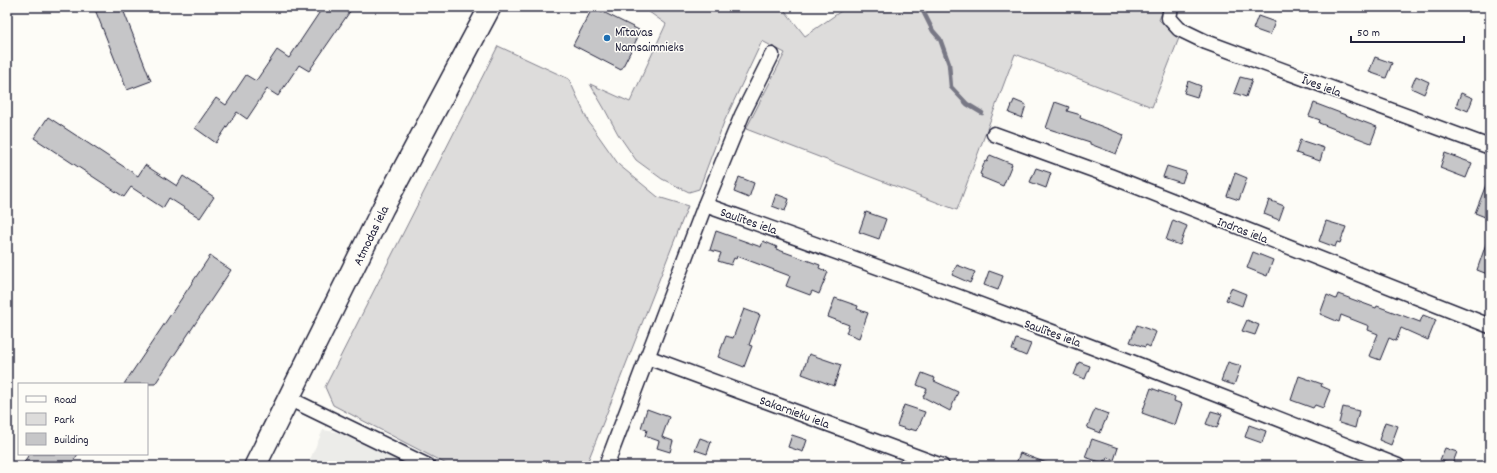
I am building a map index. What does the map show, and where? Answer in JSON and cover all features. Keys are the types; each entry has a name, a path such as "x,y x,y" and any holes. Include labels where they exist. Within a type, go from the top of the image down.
{"main road":[{"name":"Atmodas iela","path":"255,466 383,208 490,7"}],"street":[{"name":"Īves iela","path":"1171,7 1169,18 1179,29 1206,42 1490,147"},
{"path":"606,466 705,204 742,115 772,55"},
{"name":"Indras iela","path":"994,134 1110,176 1490,326"},
{"name":"Saulītes iela","path":"705,204 1104,350 1398,466"},
{"name":"Sakarnieku iela","path":"647,357 942,466"},
{"path":"288,398 428,466"}],"shaded area":[{"path":"323,430 366,437 421,466 307,466"}],"green space":[{"path":"642,7 782,7 805,36 847,7 1164,7 1159,20 1179,38 1152,107 1015,54 957,210 746,129 785,53 762,41 724,122 699,189 689,192 662,179 636,160 618,134 590,84 630,102 666,24"},
{"path":"498,46 569,79 588,121 619,165 658,197 688,206 586,466 450,466 333,405 325,387"}],"building":[{"path":"94,7 122,7 151,81 127,90"},
{"path":"323,7 353,7 309,71 299,65 278,96 267,89 247,119 237,112 216,143 195,128 216,98 226,105 246,75 256,81 277,50 289,58"},
{"name":"Mītavas Namsaimnieks","path":"593,7 641,31 621,70 573,45"},
{"path":"1258,16 1275,22 1270,35 1253,29"},
{"path":"1375,57 1392,63 1386,78 1369,72"},
{"path":"1416,76 1429,82 1424,94 1411,88"},
{"path":"1240,77 1252,80 1246,97 1234,93"},
{"path":"1188,81 1201,86 1197,97 1184,93"},
{"path":"1461,93 1473,98 1468,111 1456,106"},
{"path":"1014,100 1026,105 1022,118 1009,113"},
{"path":"1055,102 1069,107 1067,111 1081,115 1080,118 1124,135 1116,154 1090,144 1090,142 1046,128"},
{"path":"1314,103 1377,127 1371,143 1319,123 1320,120 1309,116"},
{"path":"48,117 138,176 145,165 177,186 183,176 214,197 200,218 169,198 163,208 131,187 124,197 34,138"},
{"path":"1300,140 1324,148 1320,161 1296,153"},
{"path":"1445,153 1472,163 1466,178 1440,168"},
{"path":"990,155 1012,164 1003,186 981,177 982,175 980,174 985,161 987,162"},
{"path":"1167,166 1186,172 1182,183 1163,177"},
{"path":"1036,168 1051,173 1046,188 1030,182"},
{"path":"1235,173 1247,178 1239,200 1227,196"},
{"path":"739,177 754,183 749,198 734,192"},
{"path":"1489,177 1490,178 1490,219 1475,213"},
{"path":"776,194 789,199 785,211 772,206"},
{"path":"1269,200 1284,206 1279,220 1264,214"},
{"path":"866,212 886,219 879,239 859,232"},
{"path":"1173,220 1187,226 1180,245 1166,240"},
{"path":"1326,221 1346,227 1340,243 1337,242 1335,247 1319,241"},
{"path":"716,231 761,247 763,241 777,247 776,249 820,265 819,268 828,272 819,294 812,291 810,295 786,286 790,276 737,256 736,259 734,258 731,265 718,261 721,253 710,250"},
{"path":"1488,238 1490,239 1490,275 1477,270"},
{"path":"1253,252 1273,260 1267,276 1247,268"},
{"path":"210,256 231,270 155,384 125,383"},
{"path":"957,265 975,272 970,283 952,275"},
{"path":"989,271 1003,276 998,290 984,285"},
{"path":"1231,288 1246,294 1242,306 1226,300"},
{"path":"1338,294 1376,308 1377,306 1420,322 1423,315 1436,320 1428,340 1401,328 1396,341 1389,338 1380,360 1369,356 1378,334 1368,330 1369,326 1341,315 1339,322 1320,314 1327,295 1336,299"},
{"path":"835,298 858,306 857,309 868,313 859,338 846,333 849,325 828,317"},
{"path":"744,309 760,315 749,345 752,346 744,367 718,357 726,336 733,338"},
{"path":"1247,320 1259,325 1255,335 1242,331"},
{"path":"1137,325 1156,332 1150,347 1146,345 1145,347 1130,342"},
{"path":"1016,339 1031,344 1026,356 1012,350"},
{"path":"809,354 841,365 834,386 802,374"},
{"path":"1079,362 1090,366 1085,379 1074,375"},
{"path":"1228,362 1241,366 1234,385 1221,381"},
{"path":"922,373 935,378 934,381 958,392 950,411 923,397 927,389 917,385"},
{"path":"1299,376 1322,384 1321,386 1330,390 1323,408 1315,405 1313,408 1291,400"},
{"path":"1151,388 1175,397 1174,401 1182,404 1175,425 1142,413"},
{"path":"904,405 925,412 917,431 897,426"},
{"path":"1343,407 1359,411 1355,428 1339,423"},
{"path":"647,409 669,417 662,437 673,441 670,452 657,448 659,441 645,436 647,430 641,428"},
{"path":"1095,409 1108,414 1100,433 1087,428"},
{"path":"1211,411 1222,414 1217,428 1206,424"},
{"path":"1385,422 1398,426 1391,445 1379,440"},
{"path":"1249,425 1266,431 1262,443 1245,437"},
{"path":"792,435 807,440 803,452 788,447"},
{"path":"700,438 711,442 707,454 695,450"},
{"path":"1092,439 1118,448 1114,460 1107,457 1106,461 1104,460 1103,463 1085,457"},
{"path":"1445,448 1457,452 1452,465 1440,460"},
{"path":"1020,453 1052,465 1015,466"},
{"path":"28,455 77,455 70,466 22,466"}],"waterway":[{"path":"921,7 933,31 940,39 949,64 951,87 967,104 982,113"}],"place":[{"name":"Mītavas Namsaimnieks","path":"607,38"}]}
